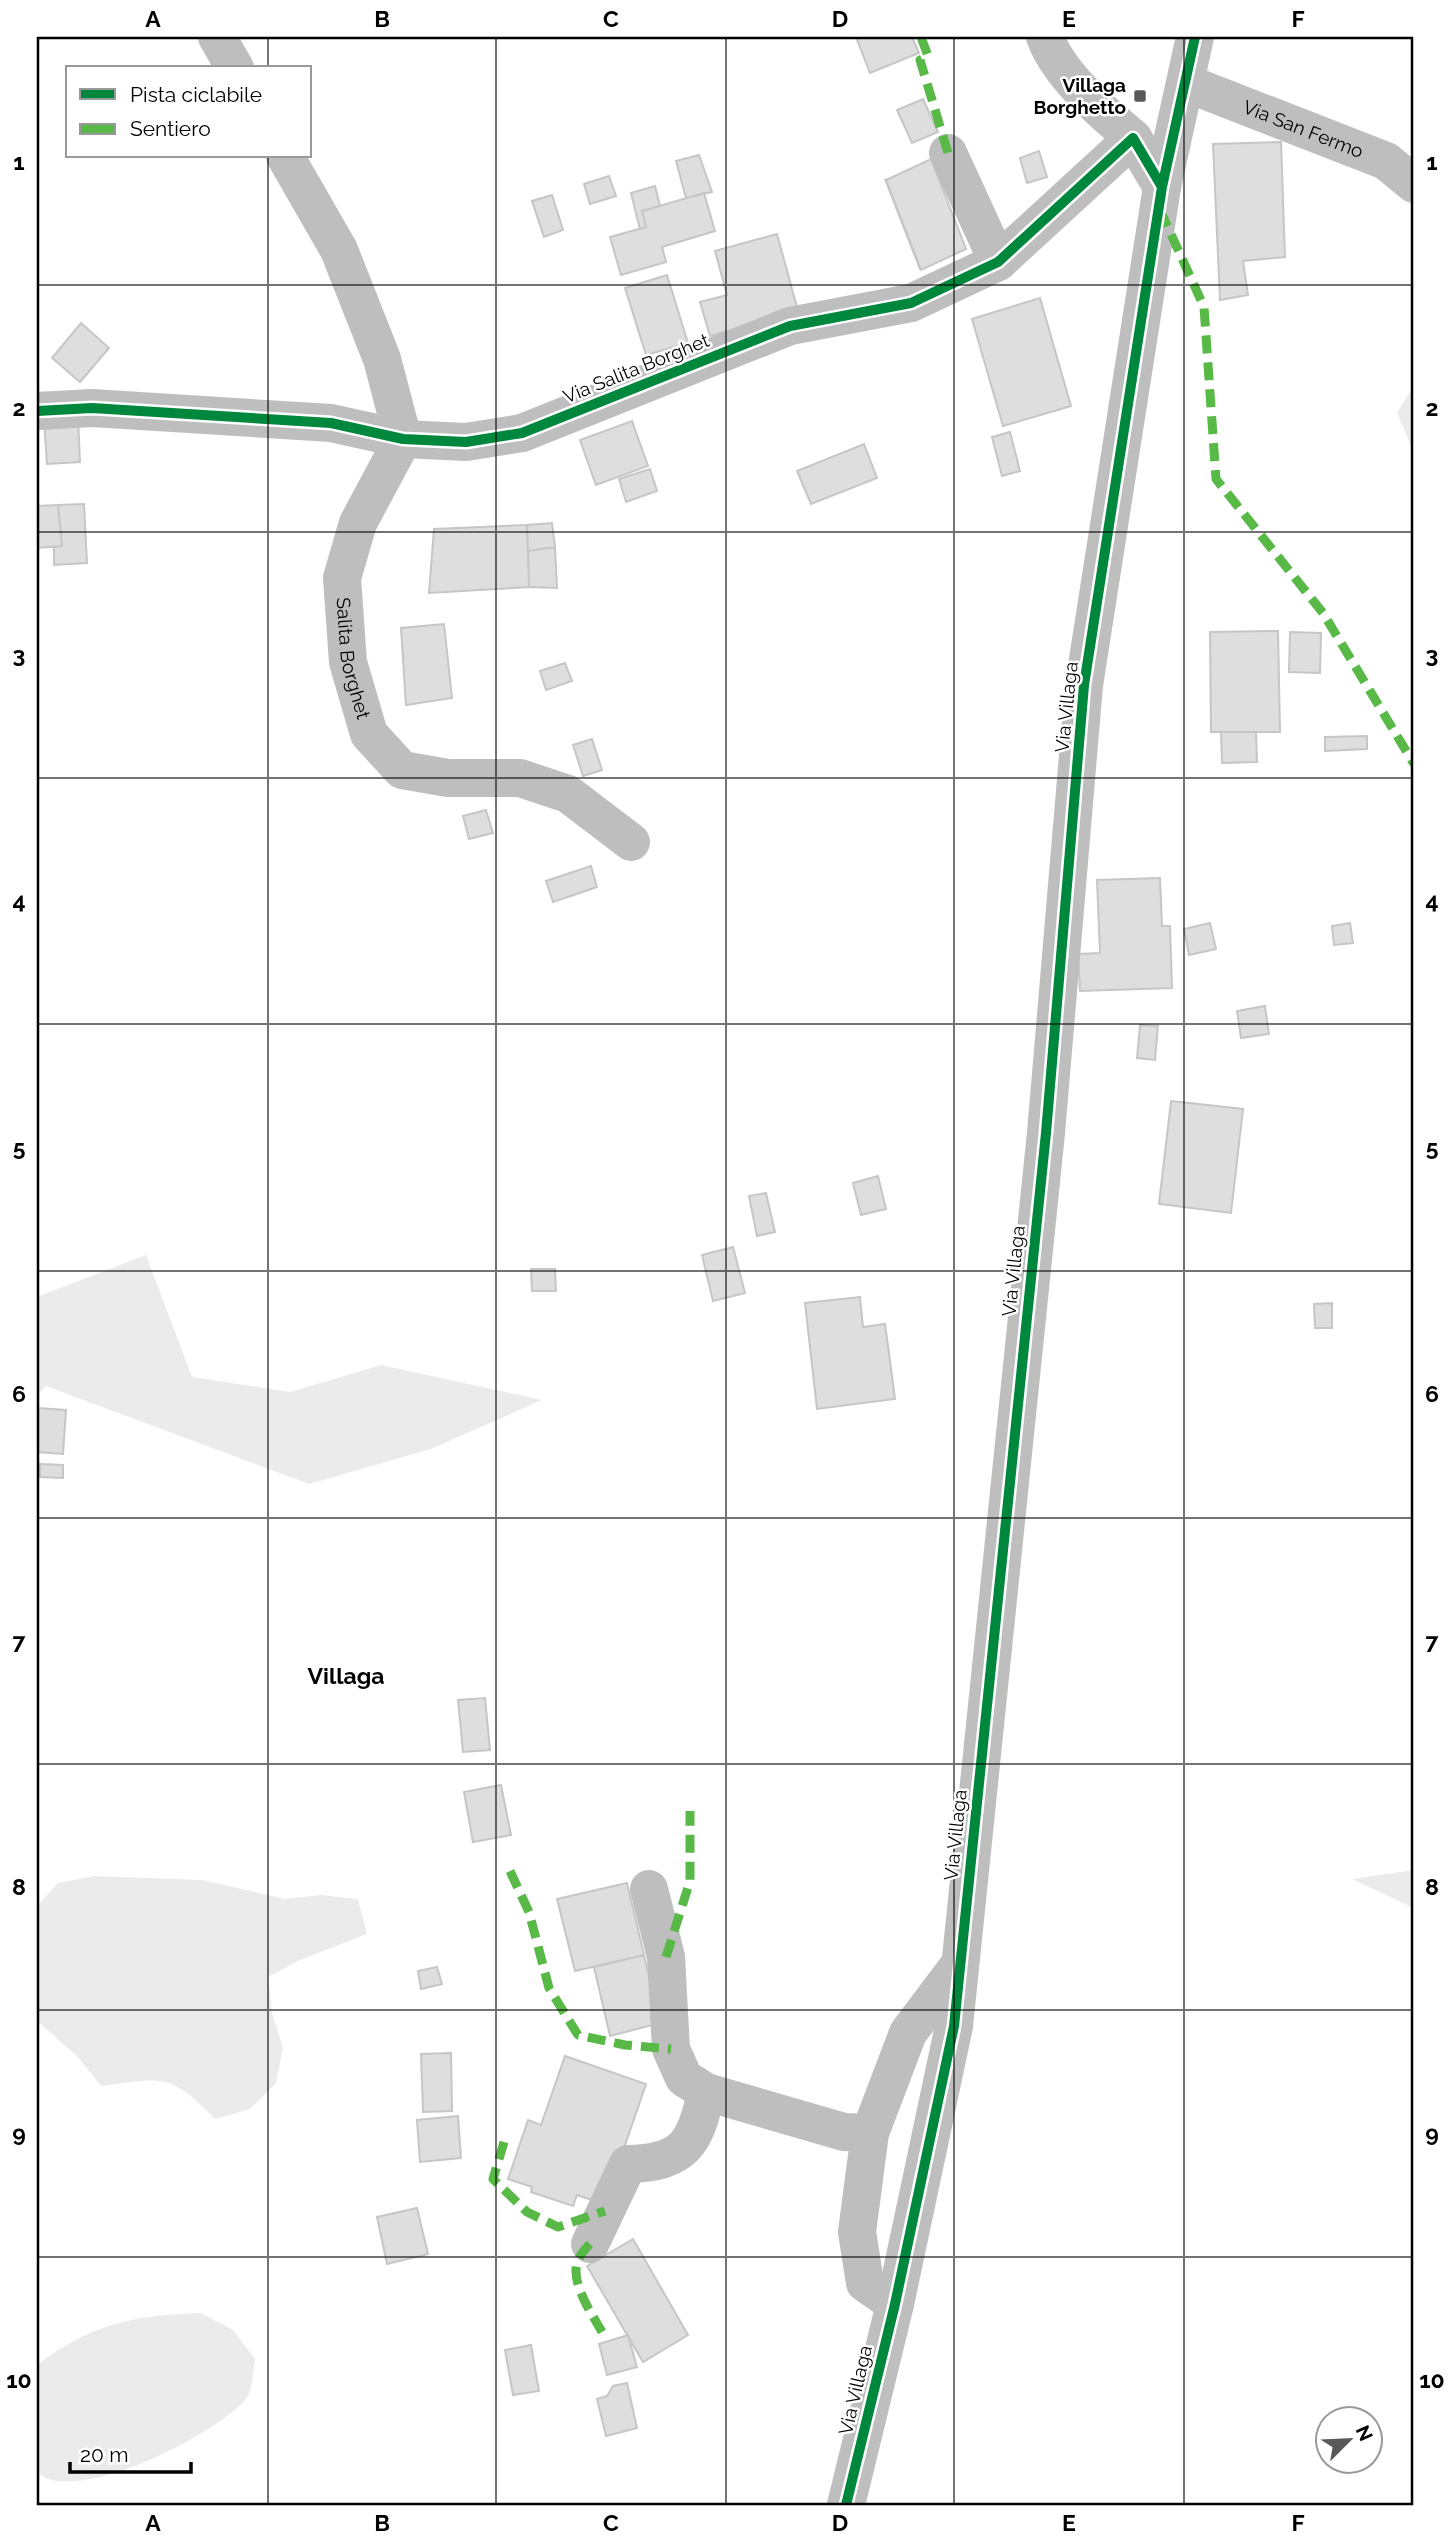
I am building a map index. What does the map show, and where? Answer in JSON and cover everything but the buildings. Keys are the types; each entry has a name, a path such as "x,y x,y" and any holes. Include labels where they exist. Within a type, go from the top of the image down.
{"street":[{"path":"217,37 234,66"},
{"path":"1045,37 1049,49 1095,106 1133,138 1162,187"},
{"name":"Via Villaga","path":"846,2505 895,2304 954,2026 1046,1133 1084,685 1162,187 1195,37"},
{"name":"Via San Fermo","path":"1186,83 1386,161 1414,184"},
{"name":"Via Salita Borghet","path":"37,411 92,408 331,423 403,439 466,442 522,433 790,326 911,303 998,262 1133,138"},
{"path":"948,153 998,262"},
{"path":"286,158 339,250 382,359 403,439"},
{"name":"Salita Borghet","path":"403,439 358,523 342,578 348,662 369,734 402,770 448,778 520,778 568,794 631,842"},
{"path":"649,1889 666,1957 671,2049 684,2078 706,2092 844,2132 870,2133"},
{"path":"895,2304 865,2283 857,2232 870,2133 908,2033 960,1964"},
{"path":"590,2244 628,2164 655,2163 678,2152 695,2135 706,2092"}],"shaded area":[{"path":"1414,385 1414,453 1397,413"},
{"path":"146,1255 192,1377 290,1392 381,1365 542,1400 431,1449 309,1484 46,1386 37,1396 37,1297"},
{"path":"1414,1870 1414,1908 1352,1879"},
{"path":"94,1876 202,1880 285,1899 321,1895 358,1899 367,1934 300,1960 268,1977 272,2013 283,2048 276,2083 250,2109 215,2119 187,2093 164,2082 138,2081 101,2086 78,2057 37,2021 37,1906 58,1883"},
{"path":"201,2313 233,2330 255,2359 250,2392 233,2411 180,2445 113,2473 82,2480 56,2481 37,2472 37,2365 76,2340 114,2324 155,2316"}],"marked path":[{"path":"921,37 928,56 920,60 948,153"},
{"path":"1160,210 1204,307 1216,479 1323,613 1414,764"},
{"path":"666,1957 690,1881 690,1811"},
{"path":"510,1871 529,1912 549,1988 578,2035 625,2045 671,2049"},
{"path":"504,2142 493,2179 527,2212 558,2227 605,2211"},
{"path":"590,2244 578,2260 577,2280 602,2332"}],"cycle path":[{"path":"846,2505 895,2304 954,2026 1046,1133 1084,685 1162,187 1195,37"},
{"path":"37,411 92,408 331,423 403,439 466,442 522,433 790,326 911,303 998,262 1133,138 1162,187"}],"place":[{"name":"Villaga Borghetto","path":"1140,96"}],"district":[{"name":"Villaga","path":"346,1676"}]}
